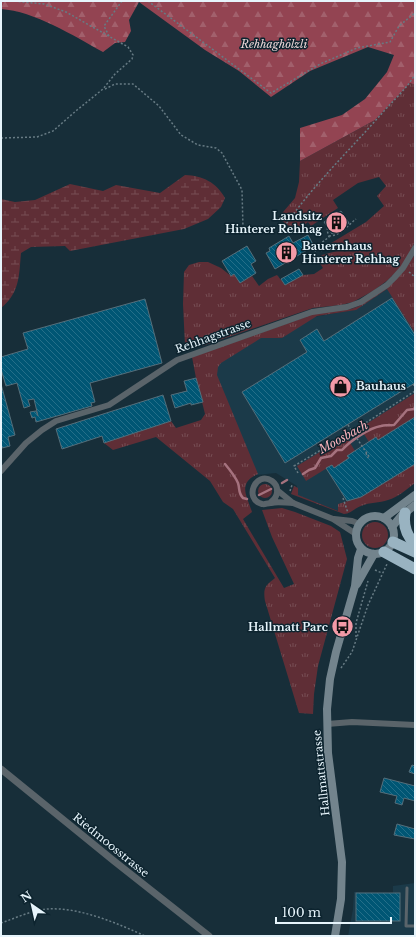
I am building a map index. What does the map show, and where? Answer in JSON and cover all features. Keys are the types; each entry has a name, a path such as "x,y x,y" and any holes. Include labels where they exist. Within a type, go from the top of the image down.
{"highway":[{"path":"405,513 404,520 406,529 415,544"},
{"path":"393,542 415,552"},
{"path":"382,555 403,562 415,569"},
{"path":"403,562 415,562"}],"main road":[{"path":"384,518 415,495"},
{"path":"392,527 397,520 415,505"},
{"path":"382,555 366,552 361,549 357,542 356,534 360,524 370,517 384,518 392,527 394,532 393,542"},
{"name":"Hallmattstrasse","path":"355,586 393,542"},
{"name":"Hallmattstrasse","path":"335,936 341,899 342,862 340,832 329,759 327,724 330,679 336,652 355,586 358,558 361,549"}],"street":[{"name":"Rehhagstrasse","path":"1,471 26,443 56,421 109,405 177,360 312,312 355,305 362,302 387,285 403,268 415,248"},
{"path":"271,502 277,496 277,490 274,483 266,479 259,480 254,485 252,492 255,499 263,504 271,502 293,503"},
{"path":"277,490 293,503 333,519 356,534"},
{"path":"333,519 352,521 360,524"},
{"path":"327,724 352,722 415,725"},
{"name":"Riedmoosstrasse","path":"1,769 205,934"}],"lane":[{"path":"406,888 406,926 415,926"}],"path":[{"path":"13,1 44,4 66,12 128,47 132,55 132,59 115,74 103,90"},
{"path":"109,36 104,26 122,1"},
{"path":"148,1 271,93 320,64 357,48 390,42 399,26 415,13"},
{"path":"282,230 322,179 358,141 415,74"},
{"path":"1,138 37,137 53,131 103,90 115,84 133,84 159,106 181,135 198,145 216,148 222,153 242,190 243,228"},
{"path":"313,255 319,246 329,236 334,236 356,220"},
{"path":"328,227 326,230 329,236"},
{"path":"319,246 323,252"},
{"path":"403,268 415,277"},
{"path":"413,384 415,388"},
{"path":"298,473 294,466 353,432 415,391"},
{"path":"348,425 369,458"},
{"path":"289,493 292,485"},
{"path":"343,498 350,517"},
{"path":"330,679 352,652 368,604 382,574 382,555"},
{"path":"372,568 382,574"},
{"path":"357,639 356,626 370,575"},
{"path":"351,627 356,626"},
{"path":"1,923 35,911 59,909 98,917 145,936"}],"shaded area":[{"path":"391,285 415,323 415,479 364,501 344,513 297,496 297,486 276,473 247,476 204,364 302,319 354,310"},
{"path":"415,883 415,936 348,936 353,909 354,892 393,893 393,886"}],"green space":[{"name":"Rehhaghölzli","path":"1,1 415,1 415,85 410,83 375,120 300,161 300,128 342,115 365,99 387,72 394,55 368,47 310,71 271,97 239,71 205,50 139,2 129,20 131,31 125,42 115,43 103,52 40,19 27,14 1,9"},
{"path":"410,83 415,85 415,242 403,265 388,280 373,291 353,302 313,308 202,346 200,342 185,346 183,304 184,272 189,265 199,262 208,262 221,268 231,276 234,274 240,283 252,276 259,286 268,279 277,275 285,285 303,275 314,274 323,268 317,259 322,255 337,251 335,247 324,250 323,248 366,222 384,206 377,196 386,186 379,177 358,183 333,200 338,208 311,226 308,222 296,231 278,218 295,198 299,182 300,161 375,120"},
{"path":"185,175 203,178 213,184 225,198 221,207 208,219 184,229 70,251 65,246 31,247 21,253 19,276 15,290 12,296 1,308 1,199 15,202 35,200 70,184 103,191 116,185 160,193"},
{"path":"415,254 415,333 387,289 356,310 317,316 282,338 261,338 221,363 218,367 217,375 258,474 248,481 246,486 246,495 252,512 243,519 284,588 294,584 272,537 262,510 282,508 331,526 340,532 347,559 318,666 313,714 299,713 265,601 264,593 266,588 275,578 233,509 223,502 210,481 156,437 113,450 104,443 171,421 176,428 201,420 205,414 192,357 314,314 351,309 359,306 404,271"},
{"path":"415,393 415,417 378,440 369,442 360,428"},
{"path":"346,436 355,451 347,456 349,458 334,468 332,465 306,481 297,466"},
{"path":"415,464 415,483 406,490 392,499 364,505 346,514 291,494 294,486 298,488 298,495 338,511 338,504 361,497"},
{"path":"265,484 270,486 272,491 270,496 265,498 260,496 258,491 260,486"},
{"path":"375,522 384,526 388,535 384,544 375,548 366,544 362,535 366,526"}],"building":[{"name":"Landsitz Hinterer Rehhag","path":"341,211 349,223 332,234 324,222"},
{"name":"Bauernhaus Hinterer Rehhag","path":"308,235 314,246 275,269 266,253 270,251 269,248 289,236 293,243"},
{"path":"247,246 256,261 251,264 256,273 240,283 234,274 231,276 222,261"},
{"path":"299,269 303,275 285,285 281,279"},
{"path":"392,298 415,335 415,383 285,463 242,392 307,352 300,340 317,329 324,341"},
{"path":"145,299 162,363 90,383 95,402 91,403 92,406 36,422 35,417 32,418 30,412 36,411 38,416 34,399 28,400 30,406 24,408 17,383 6,386 1,369 1,357 28,349 23,333"},
{"path":"196,378 203,402 191,405 191,403 175,408 171,395 187,391 184,381"},
{"path":"1,384 15,435 8,437 10,446 2,448 1,443"},
{"path":"163,395 171,421 104,443 102,436 62,449 56,429"},
{"path":"415,417 415,464 361,497 347,501 326,468 332,465 334,468 349,458 347,456 376,437 378,440"},
{"path":"412,765 415,766 415,774 409,772"},
{"path":"384,778 415,786 415,801 404,798 402,805 395,803 397,796 380,792"},
{"path":"397,824 415,829 415,839 394,835"},
{"path":"356,893 400,893 400,921 356,921"}],"waterway":[{"name":"Moosbach","path":"303,474 315,468 321,458 331,456 337,450 342,450 345,446 365,432 376,427 394,425 407,410 414,409 415,407"},
{"name":"Moosbach","path":"225,464 237,480 241,496 247,499"},
{"name":"Moosbach","path":"282,483 287,480"},
{"name":"Moosbach","path":"259,495 271,489"}],"place":[{"name":"Landsitz Hinterer Rehhag","path":"337,222"},
{"name":"Bauernhaus Hinterer Rehhag","path":"286,252"},
{"name":"Bauhaus","path":"341,386"},
{"name":"Hallmatt Parc","path":"343,627"}]}
